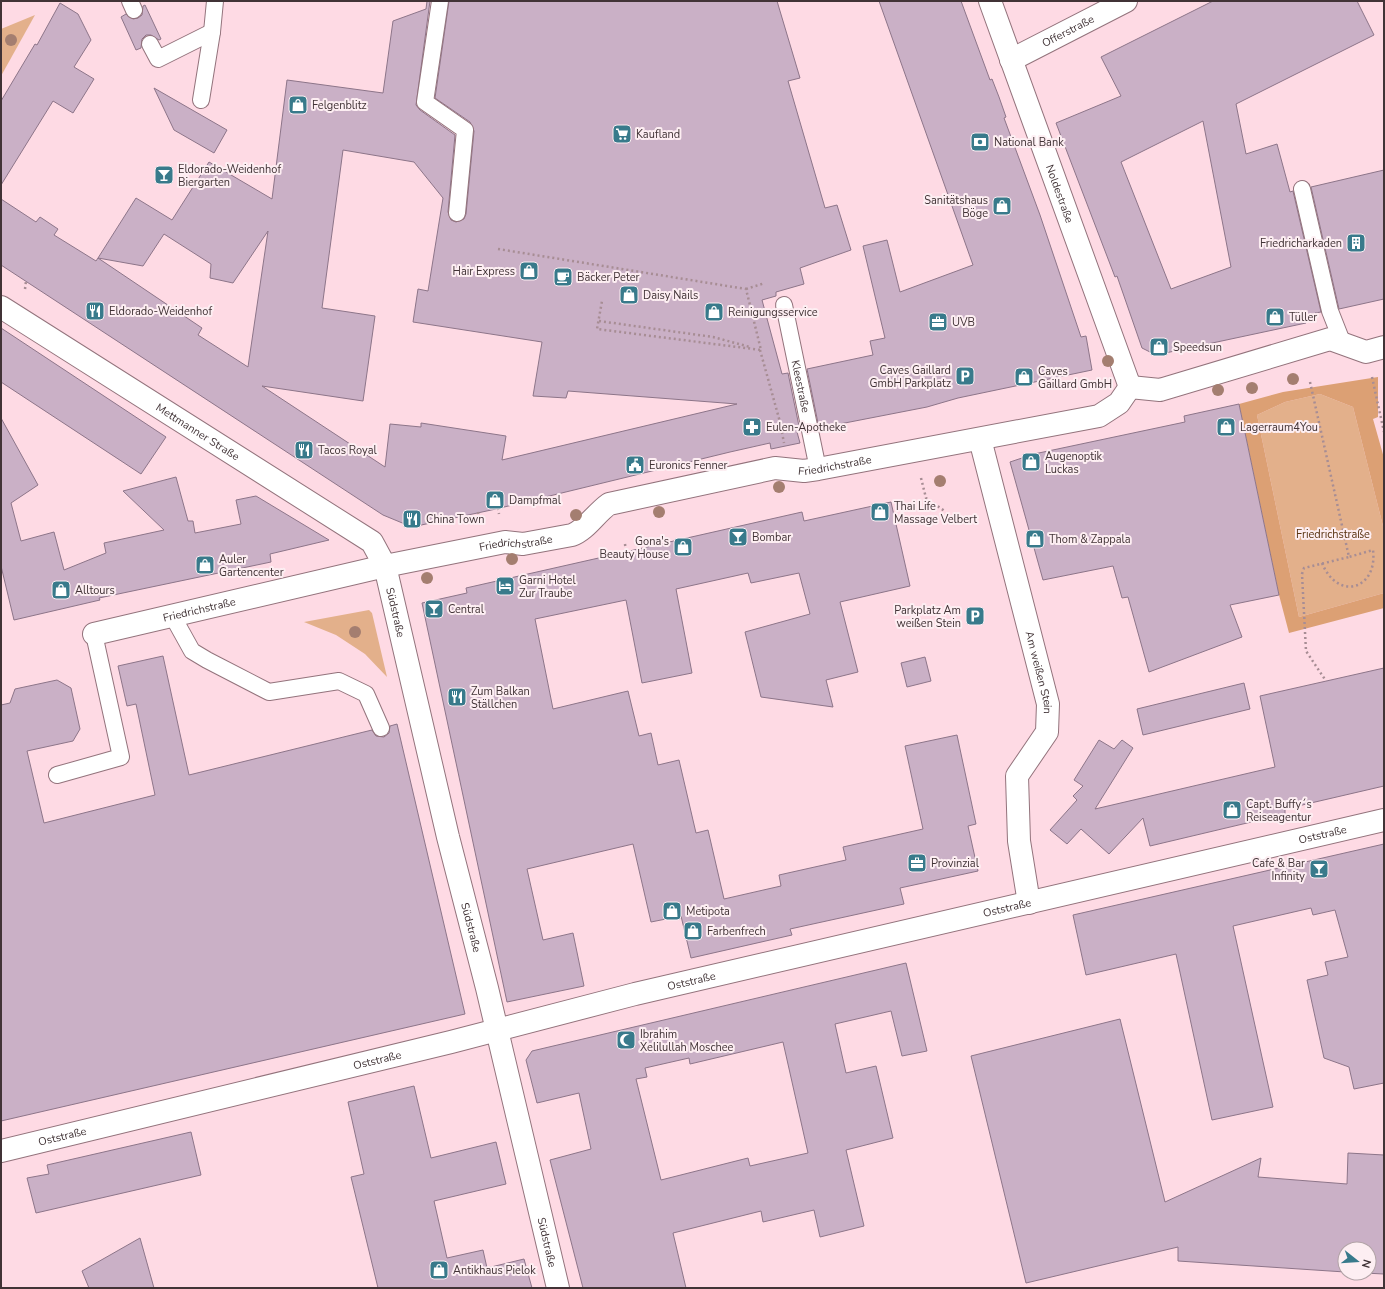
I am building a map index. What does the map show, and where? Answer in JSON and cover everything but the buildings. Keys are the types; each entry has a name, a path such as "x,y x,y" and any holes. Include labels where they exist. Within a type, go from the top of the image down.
{"street":[{"name":"Noldestraße","path":"990,1 1130,386"},
{"name":"Offerstraße","path":"1011,60 1126,1"},
{"name":"Mettmanner Straße","path":"1,307 357,531 372,542 385,566"},
{"path":"1130,386 1160,390 1330,339 1366,352 1384,347"},
{"name":"Friedrichstraße","path":"936,447 1099,416 1119,403 1130,386"},
{"name":"Friedrichstraße","path":"94,634 385,566 505,542 523,544 578,533 600,510 609,504 667,491 775,468 804,471 818,469 1001,435"},
{"name":"Am weißen Stein","path":"980,439 1048,704 1047,732 1017,776 1019,841 1029,903"},
{"name":"Südstraße","path":"385,566 448,837 558,1288"},
{"name":"Oststraße","path":"1,1151 496,1030 635,994 1384,820"}],"lane":[{"path":"201,100 212,32 215,1"},
{"path":"440,1 425,102 464,130 457,213"},
{"path":"150,44 158,59 212,32"},
{"path":"1302,189 1330,311 1343,344"},
{"name":"Kleestraße","path":"784,305 818,469"},
{"path":"172,616 192,651 268,692 339,681 366,694 381,728"},
{"path":"58,775 120,756 94,634"}],"path":[{"path":"498,249 746,289 765,283"},
{"path":"25,289 26,281"},
{"path":"746,289 780,422 785,448"},
{"path":"602,301 597,329 761,350"},
{"path":"599,321 714,337 761,350"},
{"path":"1371,373 1384,432"},
{"path":"1310,382 1348,557"},
{"path":"921,478 926,498 946,512"},
{"path":"498,508 499,514"},
{"path":"478,512 480,519"},
{"path":"625,544 626,552"},
{"path":"1322,563 1331,579 1347,587 1355,586 1369,576 1373,566 1373,550 1348,557 1322,563 1304,568 1302,581 1306,651 1326,681"}],"green space":[{"path":"35,15 1,76 1,29"},
{"name":"Friedrichstraße","path":"1320,394 1353,407 1384,530 1384,593 1299,617 1257,415 1285,402"},
{"path":"369,610 372,613 387,677 365,654 336,635 304,622"}],"shaded area":[{"path":"1378,377 1378,417 1373,419 1384,458 1384,530 1353,407 1320,394 1285,402 1257,415 1299,617 1384,593 1384,608 1289,633 1279,595 1239,404 1283,392"}],"place":[{"name":"Felgenblitz","path":"298,105"},
{"name":"Kaufland","path":"622,134"},
{"name":"National Bank","path":"980,142"},
{"name":"Eldorado-Weidenhof Biergarten","path":"164,175"},
{"name":"Sanitätshaus Böge","path":"1002,206"},
{"name":"Friedricharkaden","path":"1356,243"},
{"name":"Hair Express","path":"529,271"},
{"name":"Bäcker Peter","path":"563,277"},
{"name":"Daisy Nails","path":"629,295"},
{"name":"Eldorado-Weidenhof","path":"95,311"},
{"name":"Reinigungsservice","path":"714,312"},
{"name":"Tüller","path":"1275,317"},
{"name":"UVB","path":"938,322"},
{"name":"Speedsun","path":"1159,347"},
{"name":"Caves Gaillard GmbH Parkplatz","path":"965,376"},
{"name":"Caves Gaillard GmbH","path":"1024,377"},
{"name":"Eulen-Apotheke","path":"752,427"},
{"name":"Lagerraum4You","path":"1226,427"},
{"name":"Tacos Royal","path":"304,450"},
{"name":"Augenoptik Luckas","path":"1031,462"},
{"name":"Euronics Fenner","path":"635,465"},
{"name":"Dampfmal","path":"495,500"},
{"name":"Thai Life Massage Velbert","path":"880,512"},
{"name":"China Town","path":"412,519"},
{"name":"Bombar","path":"738,537"},
{"name":"Thom & Zappala","path":"1035,539"},
{"name":"Gona's Beauty House","path":"683,547"},
{"name":"Auler Gartencenter","path":"205,565"},
{"name":"Garni Hotel Zur Traube","path":"505,586"},
{"name":"Alltours","path":"61,590"},
{"name":"Central","path":"434,609"},
{"name":"Parkplatz Am weißen Stein","path":"975,616"},
{"name":"Zum Balkan Ställchen","path":"457,697"},
{"name":"Capt. Buffy´s Reiseagentur","path":"1232,810"},
{"name":"Provinzial","path":"917,863"},
{"name":"Cafe & Bar Infinity","path":"1319,869"},
{"name":"Metipota","path":"672,911"},
{"name":"Farbenfrech","path":"693,931"},
{"name":"Ibrahim Xelilullah Moschee","path":"626,1040"},
{"name":"Antikhaus Pielok","path":"439,1270"}]}
